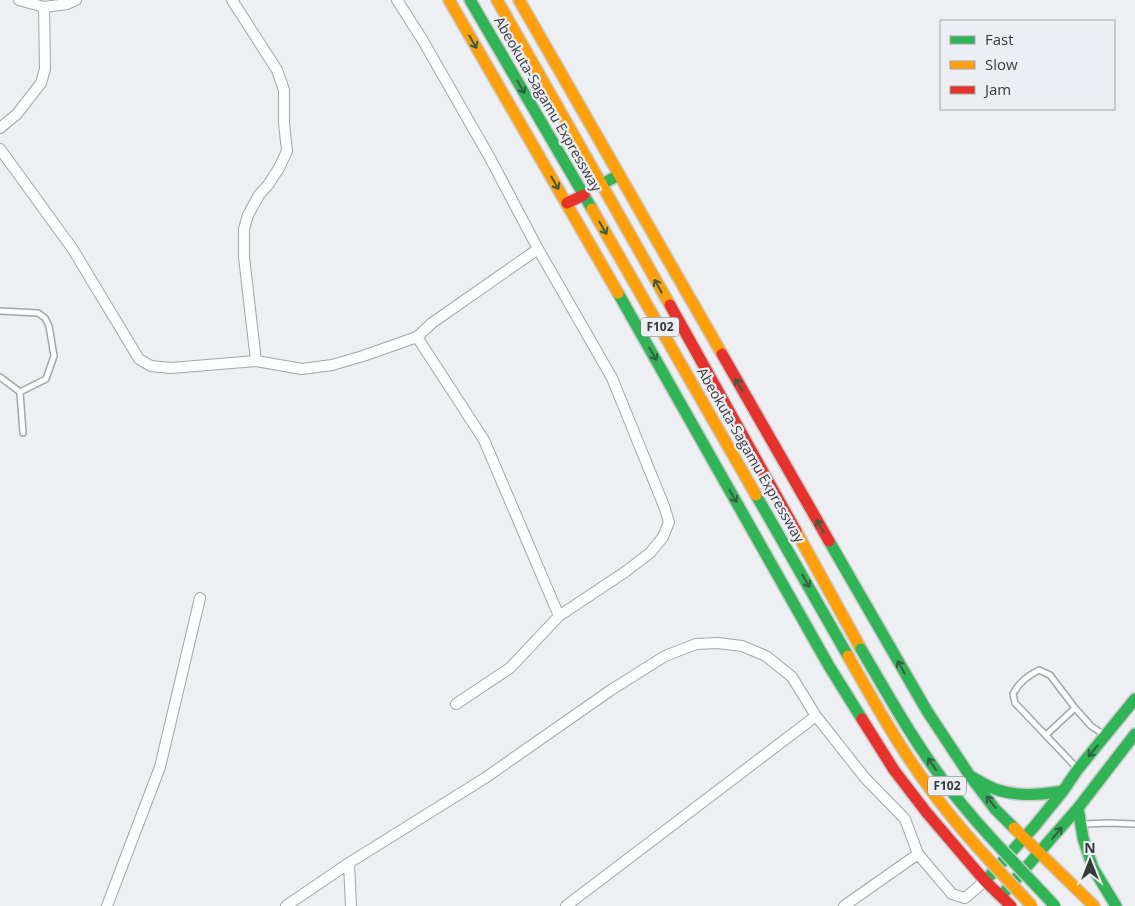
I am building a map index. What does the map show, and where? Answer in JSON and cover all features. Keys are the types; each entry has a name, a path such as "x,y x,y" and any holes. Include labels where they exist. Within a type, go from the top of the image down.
{"main road":[{"path":"449,0 829,666 894,770 926,813 985,881 1011,906"},
{"name":"Abeokuta-Sagamu Expressway","path":"470,0 907,756 968,837 1032,906"},
{"name":"Abeokuta-Sagamu Expressway","path":"497,0 602,184 861,649 917,743 978,824 1055,906"},
{"path":"519,0 926,711 995,809 1094,906"},
{"path":"602,184 618,175"},
{"path":"567,204 584,195"},
{"path":"985,881 1063,791 1078,769 1135,699"},
{"path":"1001,896 1078,808 1135,734"},
{"path":"970,776 997,790 1016,795 1035,796 1063,791"},
{"path":"1078,808 1083,838 1093,868 1116,906"}],"street":[{"path":"19,0 44,7 67,4 76,0"},
{"path":"232,0 277,70 284,90 284,123 287,151 268,185 258,195 248,215 244,229 244,257 256,361"},
{"path":"397,0 490,158 538,249 612,378 669,522 663,537 650,553 559,616 510,668 456,704"},
{"path":"0,128 17,114 41,83 45,69 44,7"},
{"path":"0,148 72,248 139,359 151,366 171,368 256,361 302,369 332,365 362,356 417,337 432,323 538,249"},
{"path":"417,337 484,440 559,616"},
{"path":"107,906 160,767 200,598"},
{"path":"286,906 350,863 485,778 665,656 696,644 718,643 742,646 766,656 792,677 816,716 865,778 905,819 918,854 952,894 966,898 985,881"},
{"path":"566,906 816,716"},
{"path":"844,906 918,854"},
{"path":"350,863 351,906"}],"lane":[{"path":"0,311 38,313 45,318 49,326 54,356 46,379 20,392"},
{"path":"0,378 20,392"},
{"path":"20,392 23,433"},
{"path":"1078,769 1014,703 1013,694 1018,685 1029,675 1039,670 1050,675 1091,726 1106,736"},
{"path":"1046,735 1075,708"},
{"path":"1081,824 1135,824"}],"traffic: fast":[{"path":"470,0 592,209"},
{"path":"602,184 619,175"},
{"path":"618,293 829,666 862,719"},
{"path":"756,495 848,656"},
{"path":"829,541 927,711 970,776 995,809 1014,828"},
{"path":"861,649 912,735 946,784 985,831 1055,906"},
{"path":"985,881 1033,828 1135,699"},
{"path":"1001,896 1078,808 1135,734"},
{"path":"970,776 1003,792 1037,794 1063,791"},
{"path":"1078,808 1083,838 1093,868 1116,906"}],"traffic: slow":[{"path":"449,0 618,293"},
{"path":"497,0 670,305"},
{"path":"519,0 722,354"},
{"path":"592,209 756,495"},
{"path":"796,531 861,649"},
{"path":"848,656 893,734 935,796 975,845 1032,906"},
{"path":"1014,828 1094,906"}],"traffic: jam":[{"path":"567,203 584,195"},
{"path":"670,305 796,531"},
{"path":"722,354 829,541"},
{"path":"862,719 894,770 927,813 985,881 1011,906"}]}
